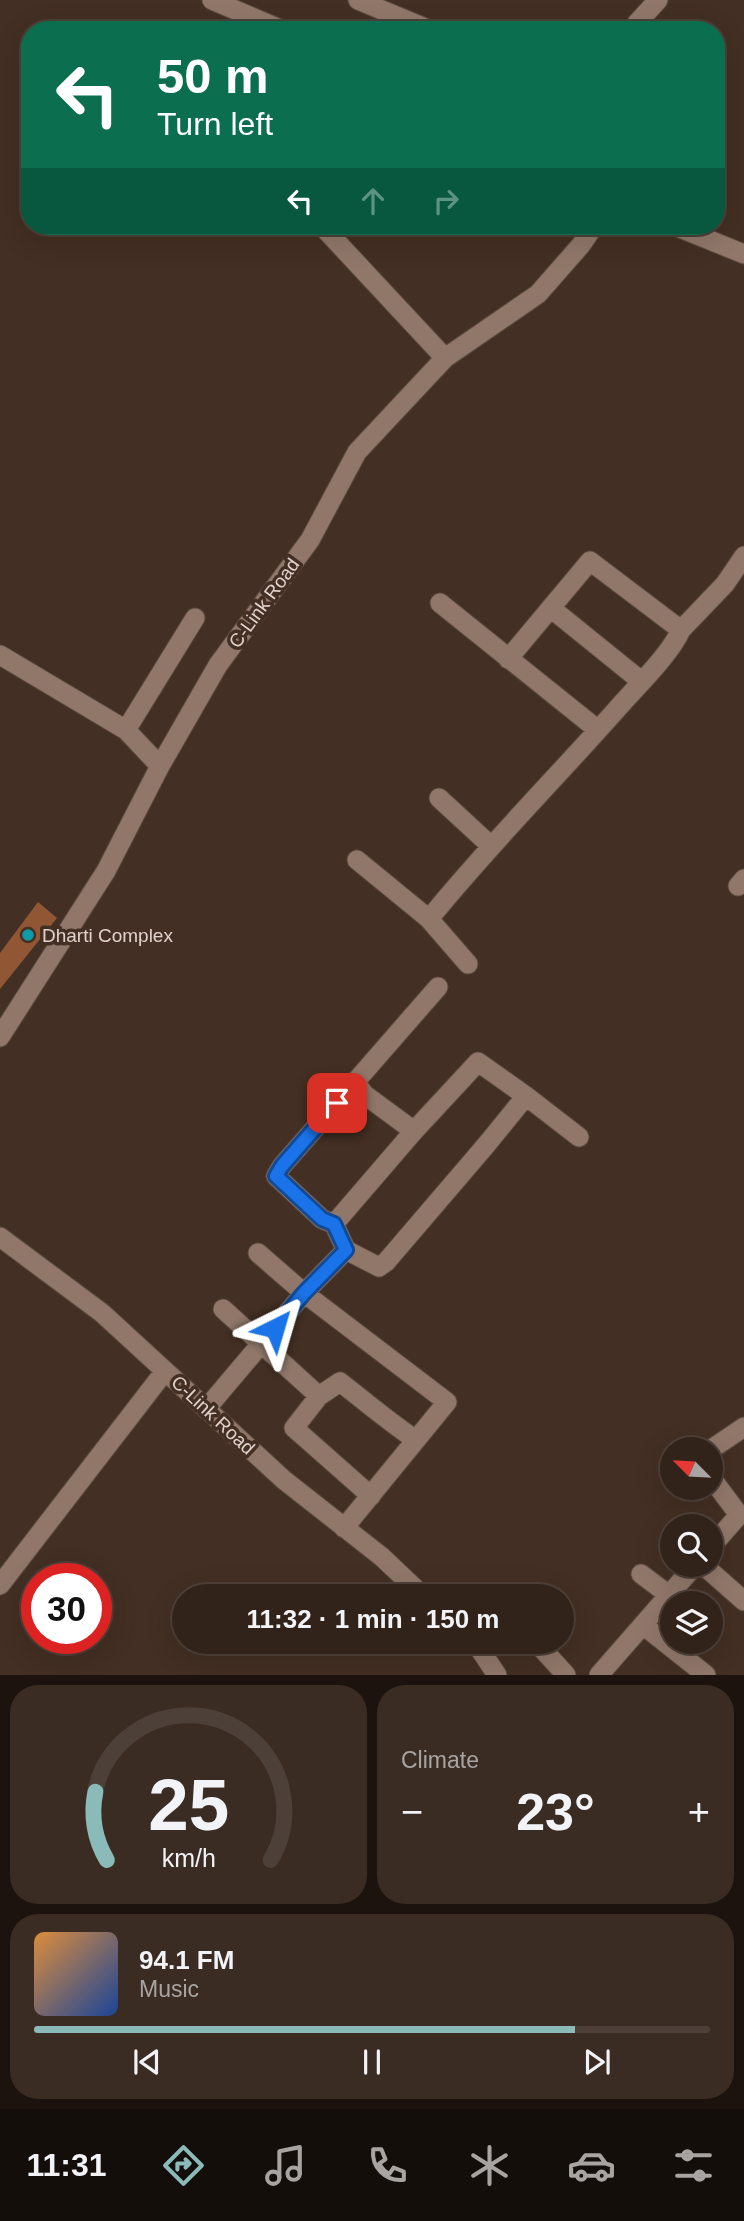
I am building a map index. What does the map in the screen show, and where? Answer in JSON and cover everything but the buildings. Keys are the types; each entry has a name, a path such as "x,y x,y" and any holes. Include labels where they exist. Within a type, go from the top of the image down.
{"street":[{"path":"212,0 261,21"},
{"path":"358,0 383,5 413,21"},
{"path":"639,21 658,0"},
{"path":"330,235 445,358"},
{"name":"C-Link Road","path":"0,1037 106,871 160,766 218,665 310,540 357,452 445,358 538,294 588,235"},
{"path":"697,235 744,254"},
{"path":"429,919 491,846 641,681 677,639 681,630 725,584 744,556"},
{"path":"508,659 590,561 681,630"},
{"path":"440,603 598,730"},
{"path":"552,609 641,681"},
{"path":"126,730 195,618"},
{"path":"0,655 126,730 160,766"},
{"path":"439,799 491,846"},
{"path":"357,860 429,919 468,964"},
{"path":"438,987 276,1176 322,1219 334,1224 346,1250 379,1267 526,1096"},
{"path":"334,1224 478,1062 579,1137"},
{"path":"355,1082 365,1095 414,1131"},
{"name":"C-Link Road","path":"0,1237 102,1313 284,1480 382,1557 410,1584"},
{"path":"206,1409 304,1293 346,1250"},
{"path":"258,1253 304,1293 447,1402 344,1528"},
{"path":"223,1309 319,1396"},
{"path":"0,1585 165,1371"},
{"path":"371,1496 294,1428 319,1396 340,1382 376,1409 383,1419 415,1440"},
{"path":"723,1441 744,1427"},
{"path":"723,1493 739,1515 723,1533"},
{"path":"642,1574 664,1591"},
{"path":"672,1591 685,1577"},
{"path":"717,1577 744,1601"},
{"path":"598,1675 660,1605"},
{"path":"643,1625 706,1675"},
{"path":"483,1654 497,1675"},
{"path":"547,1654 566,1675"}],"place":[{"name":"Dharti Complex","path":"28,935"}],"route":[{"path":"275,1328 304,1293 346,1250 334,1224 322,1219 276,1176 337,1103"}]}
